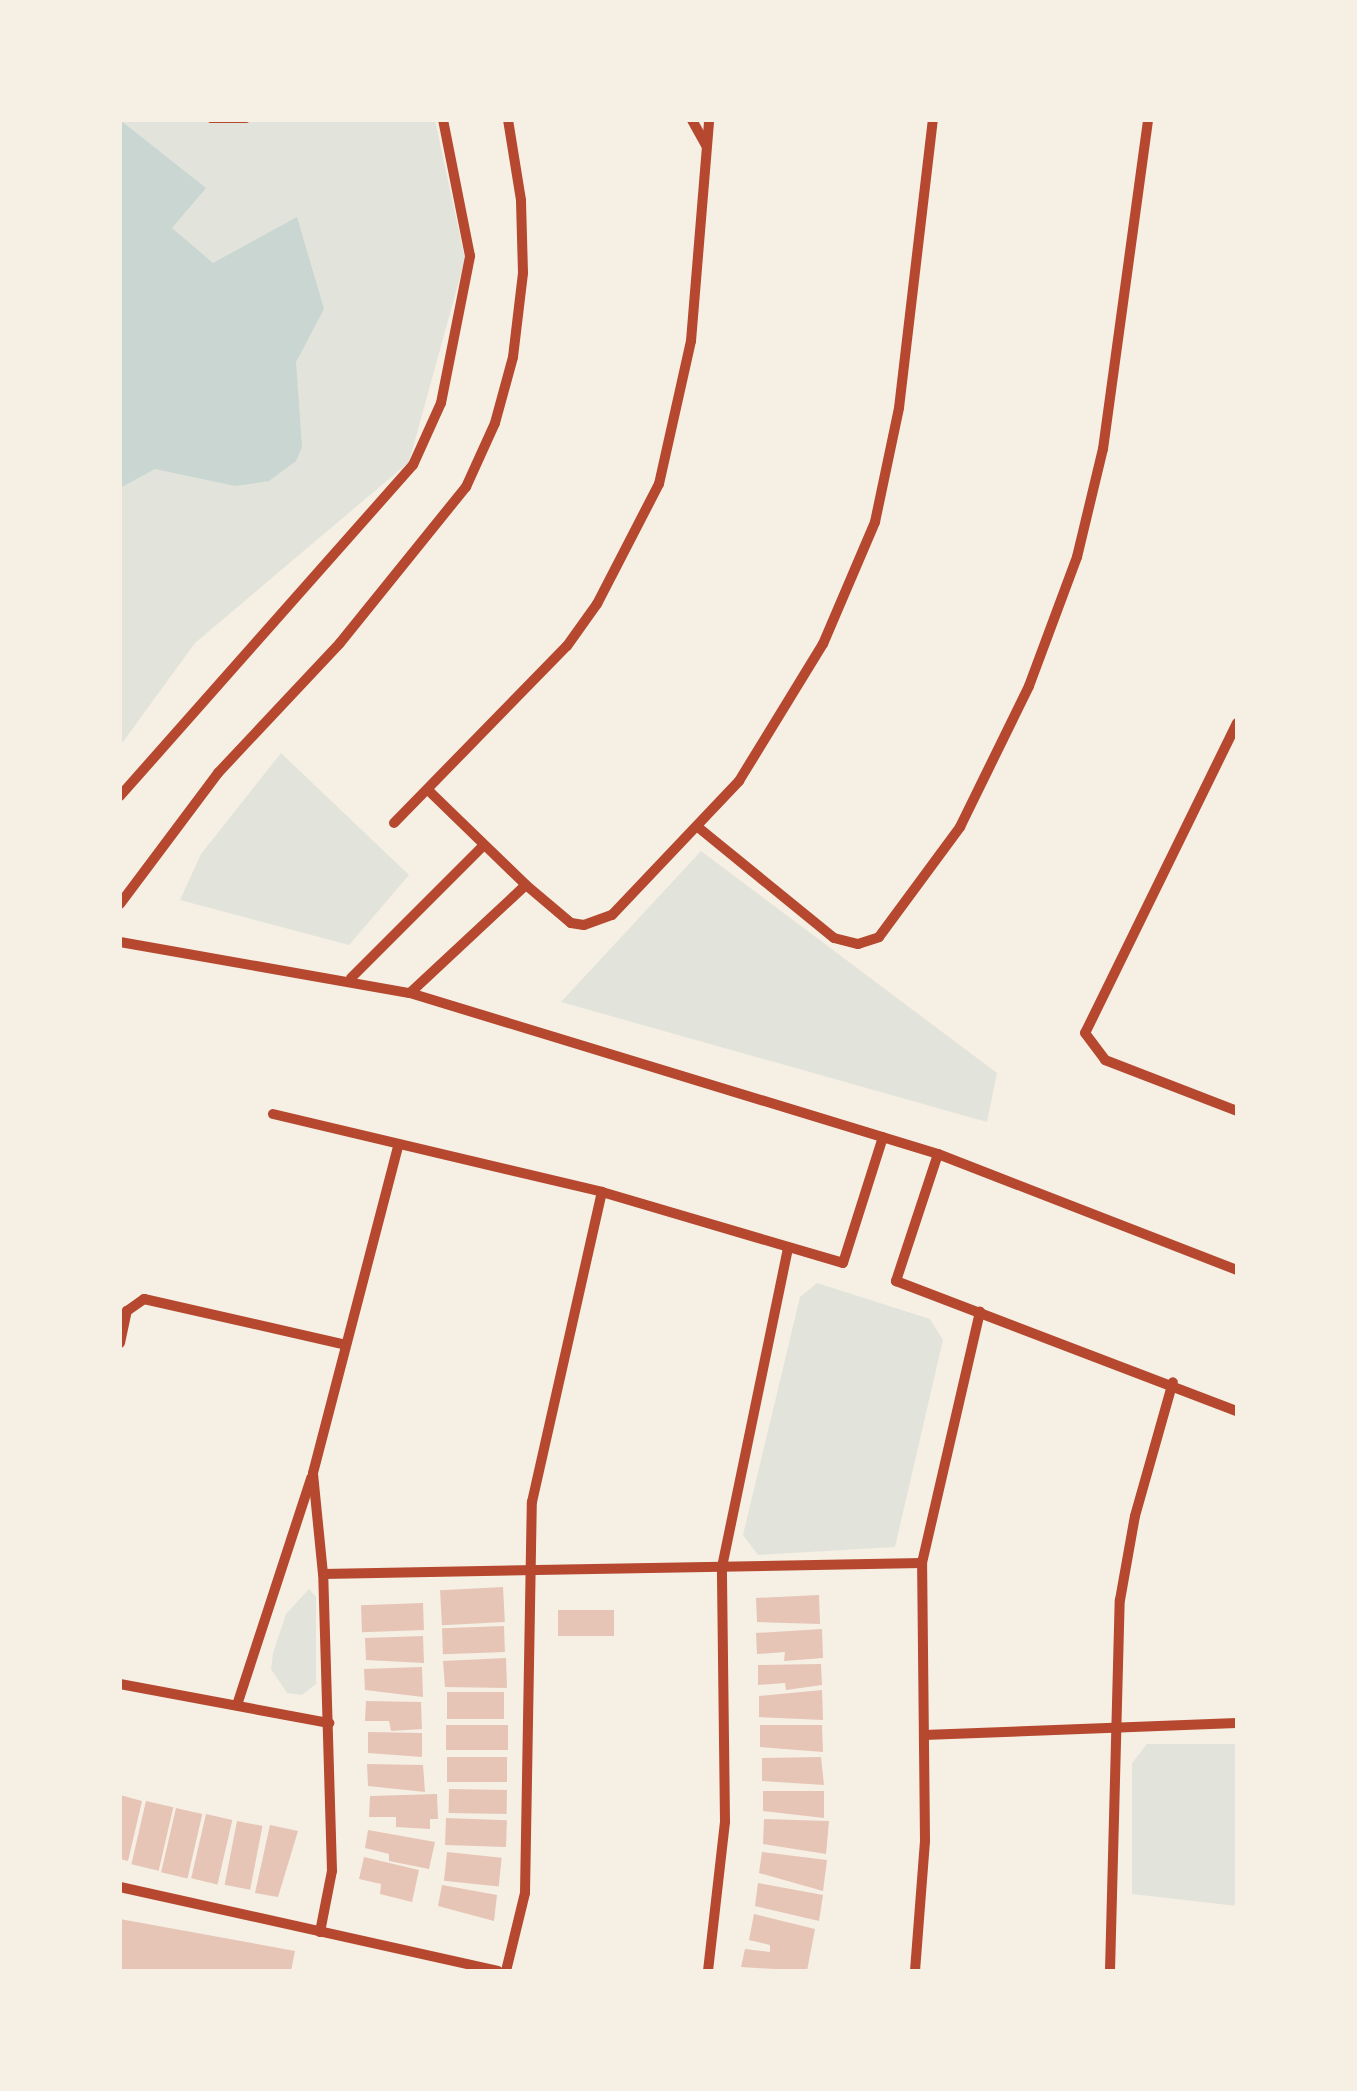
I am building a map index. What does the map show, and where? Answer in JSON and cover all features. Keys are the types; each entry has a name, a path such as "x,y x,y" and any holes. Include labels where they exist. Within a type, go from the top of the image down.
{"street":[{"path":"120,796 412,465 441,403 470,256 443,120"},
{"path":"120,904 218,773 340,643 466,487 495,423 519,306 521,200 508,120"},
{"path":"692,120 706,146"},
{"path":"394,823 567,646 597,604 658,484 691,341 709,120"},
{"path":"428,790 483,846 570,923 598,923 699,828 738,781 823,644 874,522 898,408 933,120"},
{"path":"699,828 834,938 858,944 879,937 960,827 1029,686 1078,557 1103,449 1148,120"},
{"path":"1237,723 1220,767 1085,1023 1092,1049 1105,1060 1237,1111"},
{"path":"351,978 483,846"},
{"path":"410,993 526,884"},
{"path":"120,942 351,978 410,993 938,1154 1237,1270"},
{"path":"272,1114 602,1192 842,1263 883,1137"},
{"path":"238,1705 312,1473 399,1144"},
{"path":"938,1154 896,1281 1173,1382 1237,1410"},
{"path":"506,1971 525,1893 528,1570 548,1410 602,1192"},
{"path":"708,1971 726,1822 722,1567 788,1248"},
{"path":"120,1343 132,1303 158,1300 346,1345"},
{"path":"915,1971 925,1841 922,1564 980,1312"},
{"path":"1110,1971 1120,1600 1135,1516 1173,1382"},
{"path":"312,1473 323,1574 332,1871 320,1932"},
{"path":"323,1574 922,1564"},
{"path":"120,1684 329,1722"},
{"path":"924,1736 1237,1722"},
{"path":"120,1887 498,1971"}],"path":[{"path":"210,120 246,120"}],"shaded area":[{"path":"120,120 435,120 465,259 409,462 195,643 120,746"},
{"path":"120,120 206,188 172,228 213,263 297,217 324,309 296,362 302,447 296,461 269,481 235,486 155,469 120,488"},
{"path":"281,753 409,875 349,945 180,900 201,854"},
{"path":"701,851 997,1073 987,1122 561,1002"},
{"path":"817,1283 930,1319 943,1340 895,1547 758,1555 743,1535 800,1297"},
{"path":"309,1589 316,1597 316,1684 302,1695 287,1693 271,1669 273,1653 286,1614"},
{"path":"1147,1744 1237,1744 1237,1906 1132,1894 1132,1763"}],"building":[{"path":"503,1587 505,1622 442,1625 440,1590"},
{"path":"819,1595 820,1624 757,1622 756,1598"},
{"path":"423,1603 424,1630 362,1632 361,1605"},
{"path":"558,1610 614,1610 614,1636 558,1636"},
{"path":"504,1626 505,1652 443,1654 442,1628"},
{"path":"822,1629 823,1658 784,1661 785,1652 757,1654 756,1633"},
{"path":"423,1636 424,1663 366,1660 365,1638"},
{"path":"506,1658 507,1688 445,1687 443,1661"},
{"path":"821,1664 822,1685 786,1690 785,1683 758,1685 758,1665"},
{"path":"422,1667 423,1697 365,1690 364,1669"},
{"path":"822,1690 823,1720 759,1717 759,1696"},
{"path":"447,1692 504,1692 504,1719 447,1719"},
{"path":"366,1701 421,1702 422,1729 391,1731 389,1721 365,1721"},
{"path":"446,1725 508,1725 508,1750 446,1750"},
{"path":"760,1725 822,1725 823,1752 760,1747"},
{"path":"368,1732 422,1733 422,1757 368,1753"},
{"path":"447,1757 507,1757 507,1782 447,1782"},
{"path":"821,1757 824,1785 762,1781 762,1758"},
{"path":"367,1764 423,1765 425,1792 368,1786"},
{"path":"449,1789 507,1790 507,1814 449,1813"},
{"path":"763,1791 824,1791 824,1818 763,1811"},
{"path":"437,1794 438,1819 430,1819 430,1829 396,1827 396,1817 369,1817 370,1796"},
{"path":"120,1795 142,1801 128,1861 120,1859"},
{"path":"146,1801 173,1807 159,1871 131,1864"},
{"path":"176,1808 202,1814 187,1878 161,1872"},
{"path":"206,1814 232,1820 217,1884 191,1878"},
{"path":"446,1818 507,1820 506,1847 445,1845"},
{"path":"764,1819 829,1821 826,1854 763,1844"},
{"path":"237,1821 263,1826 250,1890 225,1885"},
{"path":"270,1825 298,1831 278,1897 255,1893"},
{"path":"368,1830 435,1842 429,1869 389,1861 389,1854 365,1848"},
{"path":"447,1852 502,1858 499,1887 444,1881"},
{"path":"762,1852 827,1860 823,1891 759,1873"},
{"path":"364,1857 419,1870 412,1902 380,1894 381,1884 359,1879"},
{"path":"758,1883 823,1895 819,1921 755,1906"},
{"path":"442,1885 497,1895 494,1921 438,1906"},
{"path":"754,1914 815,1929 807,1971 741,1967 745,1949 770,1952 770,1945 749,1940"},
{"path":"120,1919 295,1951 291,1971 120,1971"}]}
